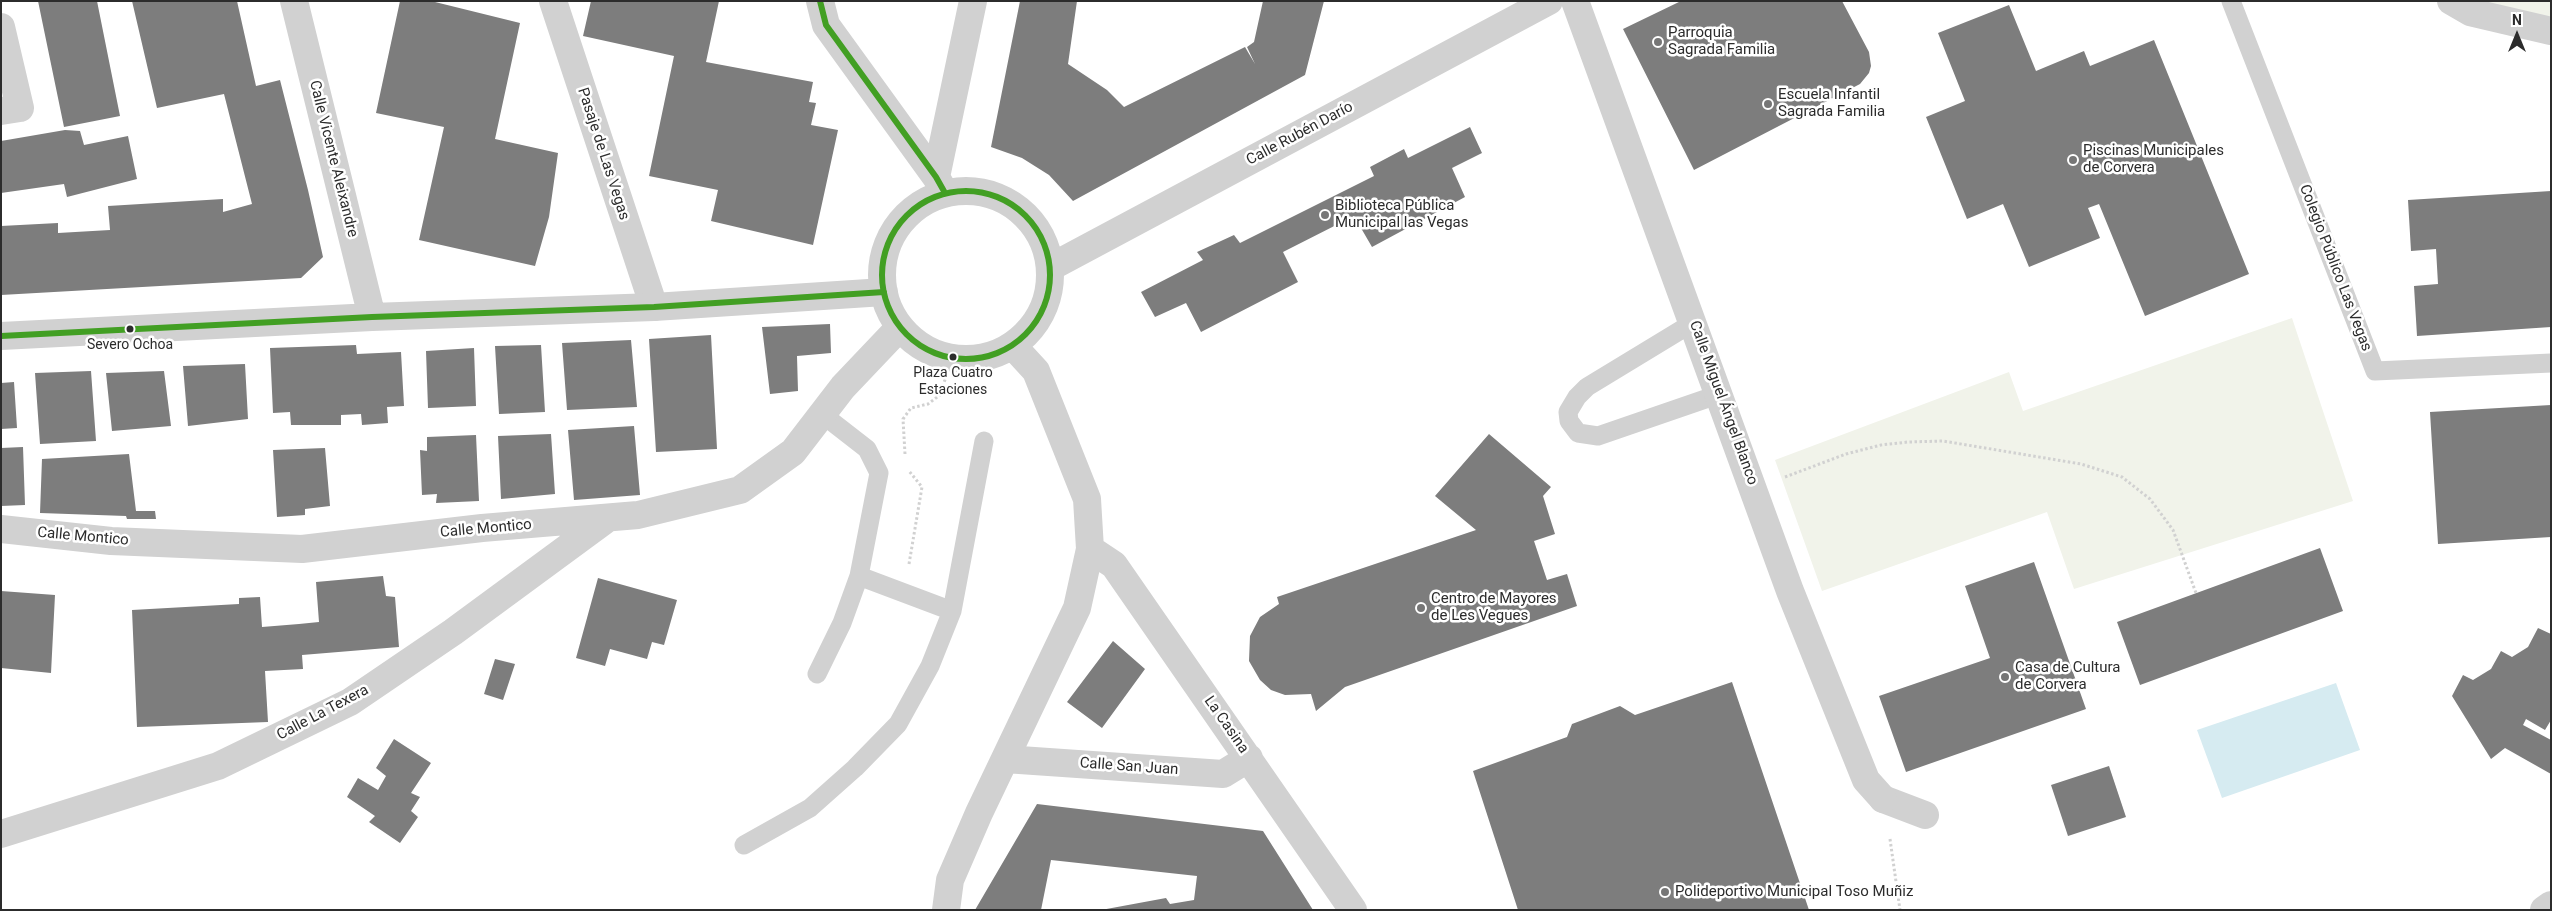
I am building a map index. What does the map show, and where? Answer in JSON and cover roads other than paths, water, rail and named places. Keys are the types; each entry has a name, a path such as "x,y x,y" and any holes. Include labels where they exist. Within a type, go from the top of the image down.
{"street":[{"name":"Calle Vicente Aleixandre","path":"294,1 372,317"},
{"name":"Pasaje de Las Vegas","path":"553,1 654,307"},
{"path":"820,1 826,25 941,185 1003,199 1026,216 1043,239 1051,267 1048,297 1035,325 1012,346 983,358 952,358 923,347 900,327 884,292 882,267 889,242 902,220 941,185 973,1"},
{"name":"Calle Rubén Darío","path":"1051,267 1549,1"},
{"name":"Calle Miguel Ángel Blanco","path":"1575,1 1694,322 1790,591 1866,780 1883,799 1925,815"},
{"path":"2451,1 2470,12 2551,31"},
{"path":"1,28 20,108 1,111"},
{"path":"1,336 372,317 654,307 884,292"},
{"name":"Calle Montico","path":"1,528 112,541 302,548 482,528 638,515 740,490 793,452 844,387 900,327"},
{"path":"946,910 950,880 1004,759 1077,608 1090,549 1087,498 1036,371 1012,346"},
{"name":"Calle La Texera","path":"1,834 218,766 350,702 453,632 608,518"},
{"name":"La Casina","path":"1090,549 1114,565 1353,910"},
{"name":"Calle San Juan","path":"1004,759 1223,774 1249,758"},
{"path":"2544,910 2551,905"}],"lane":[{"name":"Colegio Público Las Vegas","path":"2231,1 2376,371 2551,363"},
{"path":"1694,322 1587,387 1577,397 1568,412 1569,421 1578,433 1598,436 1720,394"},
{"path":"817,674 842,623 861,567 879,473 867,448 822,414"},
{"path":"744,845 810,808 855,768 898,724 930,666 952,612 984,441"},
{"path":"861,567 952,612"}],"place":[{"name":"Parroquia Sagrada Familia","path":"1658,42"},
{"name":"Escuela Infantil Sagrada Familia","path":"1768,104"},
{"name":"Piscinas Municipales de Corvera","path":"2073,160"},
{"name":"Biblioteca Pública Municipal las Vegas","path":"1325,215"},
{"name":"Severo Ochoa","path":"130,329"},
{"name":"Plaza Cuatro Estaciones","path":"953,357"},
{"name":"Centro de Mayores de Les Vegues","path":"1421,608"},
{"name":"Casa de Cultura de Corvera","path":"2005,677"},
{"name":"Polideportivo Municipal Toso Muñiz","path":"1665,892"}]}
